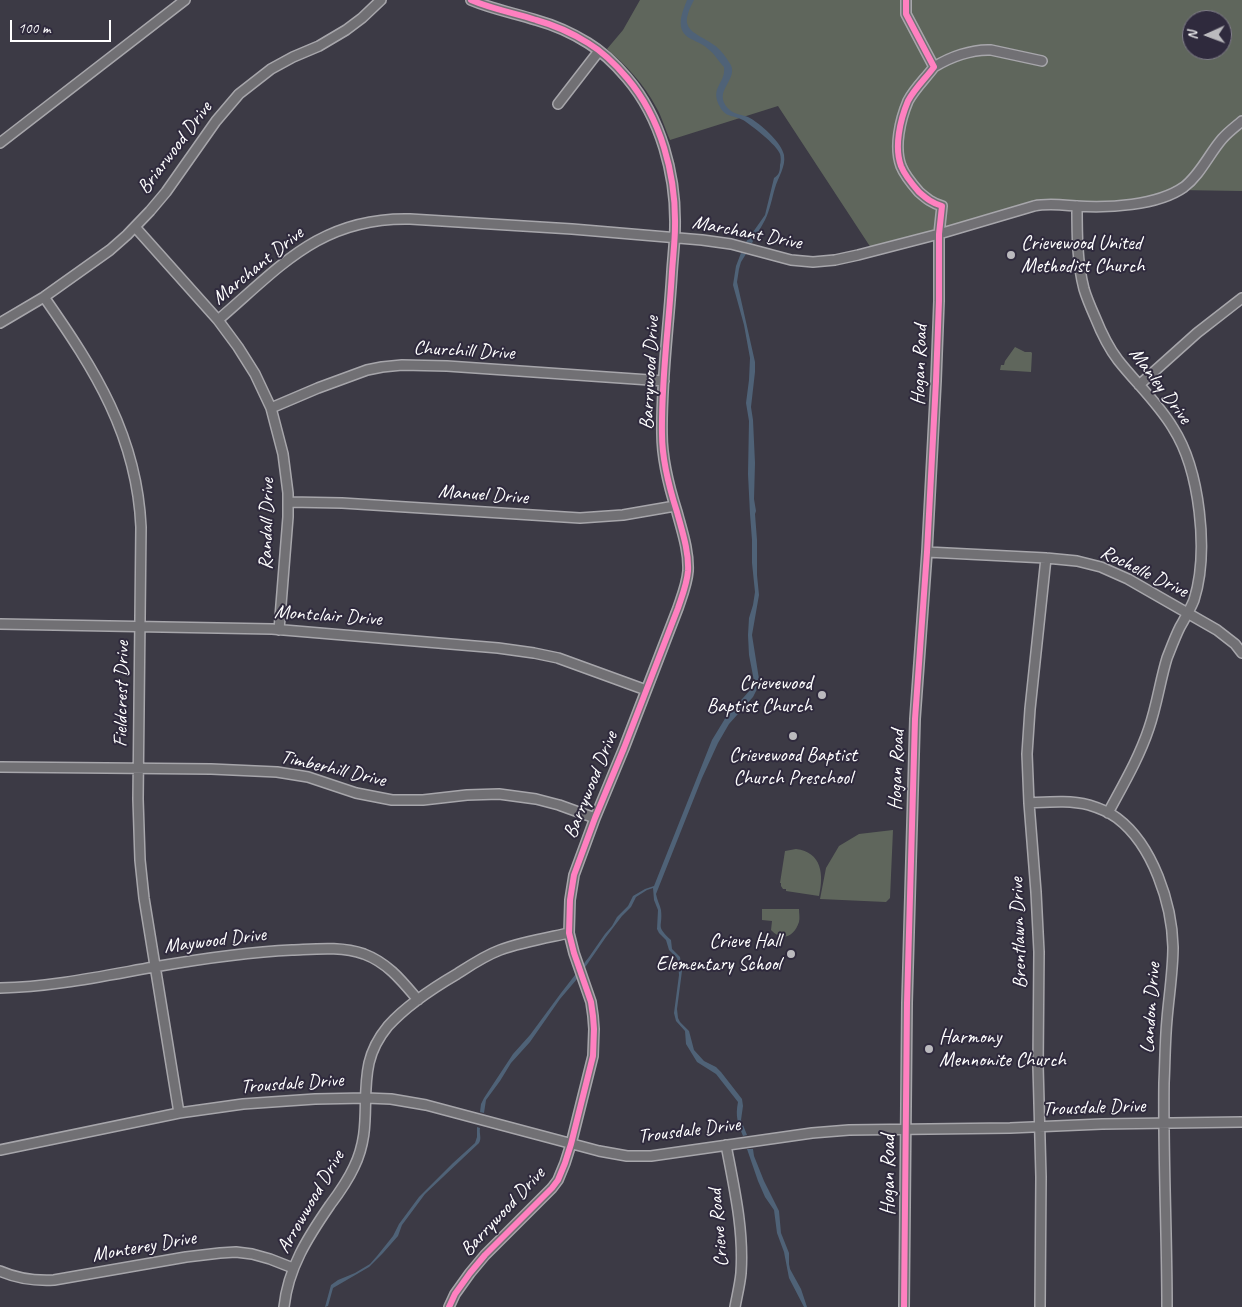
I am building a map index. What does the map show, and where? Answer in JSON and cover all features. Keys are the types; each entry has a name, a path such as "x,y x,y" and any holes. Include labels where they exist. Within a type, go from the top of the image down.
{"street":[{"path":"0,143 185,0"},
{"name":"Briarwood Drive","path":"0,323 44,297 110,250 135,227 166,192 216,121 239,94 271,70 340,34 362,18 381,0"},
{"name":"Barrywood Drive","path":"450,1307 459,1288 473,1268 541,1200 554,1185 563,1169 590,1066 594,1041 594,1016 569,933 570,900 574,875 678,608 687,576 688,564 685,544 664,462 663,450 662,424 674,237 674,208 671,175 654,120 644,100 618,67 584,40 552,26 471,0"},
{"path":"906,0 906,13 934,67 962,54 984,49 1042,61"},
{"path":"558,104 599,51"},
{"name":"Hogan Road","path":"904,1307 907,980 915,719 927,552 936,381 939,234 942,206 928,201 914,186 903,171 899,153 900,130 905,108 914,91 934,67"},
{"name":"Marchant Drive","path":"218,320 279,266 307,246 338,231 370,222 410,219 674,237 722,242 791,260 828,261 849,258 939,234 1034,206 1046,204 1123,206 1162,197 1188,183 1197,174 1222,139 1242,121"},
{"name":"Manley Drive","path":"1077,206 1079,258 1082,279 1098,326 1112,351 1173,428 1185,451 1195,483 1200,525 1200,565 1195,595 1167,658 1144,742 1108,813"},
{"name":"Randall Drive","path":"135,227 218,320 247,360 271,408 283,454 289,502 279,630"},
{"name":"Fieldcrest Drive","path":"44,297 89,364 112,408 127,447 136,486 140,518 138,768 140,866 179,1112"},
{"path":"1139,385 1202,329 1242,298"},
{"name":"Churchill Drive","path":"271,408 361,372 402,365 441,365 664,381"},
{"name":"Manuel Drive","path":"289,502 352,503 580,518 623,516 675,506"},
{"name":"Rochelle Drive","path":"927,552 1077,561 1109,570 1217,630 1235,644 1242,653"},
{"name":"Brentlawn Drive","path":"1040,1307 1039,952 1027,754 1046,558"},
{"name":"Montclair Drive","path":"0,624 279,630 498,648 565,660 646,690"},
{"name":"Timberhill Drive","path":"0,767 240,770 284,773 308,777 356,792 395,801 423,800 468,794 519,796 547,802 595,818"},
{"name":"Landon Drive","path":"1029,803 1060,802 1082,804 1117,818 1143,847 1161,886 1170,920 1173,957 1166,1029 1164,1123 1167,1307"},
{"name":"Arrowwood Drive","path":"284,1307 293,1268 306,1242 349,1177 358,1160 364,1139 369,1064 379,1039 387,1027 418,1000 444,981 493,953 520,944 569,933"},
{"name":"Maywood Drive","path":"0,988 58,983 219,956 322,949 348,950 366,955 384,964 398,976 418,1000"},
{"name":"Trousdale Drive","path":"0,1150 179,1112 243,1104 339,1098 391,1100 426,1105 571,1144 613,1154 637,1156 658,1155 849,1130 1242,1122"},
{"name":"Crieve Road","path":"726,1145 741,1246 741,1273 735,1307"},
{"name":"Monterey Drive","path":"0,1271 17,1278 54,1280 186,1257 229,1252 259,1256 293,1268"}],"shaded area":[{"path":"640,0 1242,0 1242,191 1178,190 1136,204 1058,205 873,251 778,106 670,140 658,111 646,90 628,68 607,49 623,30"},
{"path":"1015,347 1032,353 1031,372 1000,370 1001,365 1004,365"},
{"path":"893,830 890,898 886,902 820,899 826,868 839,846 859,834"},
{"path":"796,849 811,855 819,866 821,888 819,896 786,891 781,886 785,851"},
{"path":"762,909 799,909 797,927 787,936 783,937 775,934 771,930 772,921 762,920"}],"water":[{"path":"687,0 694,0 687,20 690,29 718,48 732,67 732,74 723,94 725,105 731,111 748,117 764,128 775,139 784,155 783,168 768,212 752,243 746,242 765,215 774,178 779,171 780,155 774,146 743,120 722,111 716,95 723,78 724,67 702,44 691,39 682,31 681,21"},
{"path":"741,253 746,254 741,262 737,282 755,362 751,407 755,463 754,499 759,595 752,635 759,679 758,687 753,697 729,724 718,743 702,778 656,894 661,910 661,929 671,940 672,949 680,957 682,971 677,1009 678,1018 689,1031 694,1050 704,1061 721,1072 742,1099 741,1120 747,1135 743,1136 738,1123 738,1102 716,1074 697,1062 686,1044 685,1031 676,1021 674,1013 679,975 678,962 677,958 669,950 666,940 657,929 658,910 654,900 653,888 636,897 631,907 606,937 530,1042 511,1063 486,1100 484,1113 480,1112 484,1098 513,1054 530,1035 617,917 628,906 633,896 654,886 712,740 726,717 751,689 754,681 749,655 748,635 749,618 755,592 748,474 749,421 746,403 750,358 744,325 733,285 736,266"},
{"path":"477,1127 480,1128 479,1143 425,1194 402,1225 398,1236 369,1267 333,1288 328,1306 325,1307 331,1285 370,1264 393,1236 399,1224 419,1197 475,1143"},
{"path":"747,1149 753,1149 764,1181 779,1211 781,1233 789,1253 790,1269 801,1289 807,1307 804,1307 789,1278 784,1252 777,1233 774,1210 765,1197"}],"cycle path":[{"path":"449,1307 455,1294 485,1255 552,1188 558,1180 565,1163 593,1056 594,1029 591,1002 569,933 570,900 574,875 678,608 688,571 683,534 669,483 662,444 663,393 675,207 669,167 657,129 649,111 627,78 609,59 594,47 582,39 549,24 471,0"},
{"path":"904,1307 907,1003 915,719 927,552 936,381 939,234 942,206 935,204 919,192 911,183 899,159 899,133 905,108 914,92 934,67 906,14 906,0"}],"place":[{"name":"Crievewood United Methodist Church","path":"1011,255"},
{"name":"Crievewood Baptist Church","path":"822,695"},
{"name":"Crievewood Baptist Church Preschool","path":"793,736"},
{"name":"Crieve Hall Elementary School","path":"791,954"},
{"name":"Harmony Mennonite Church","path":"929,1049"}]}
